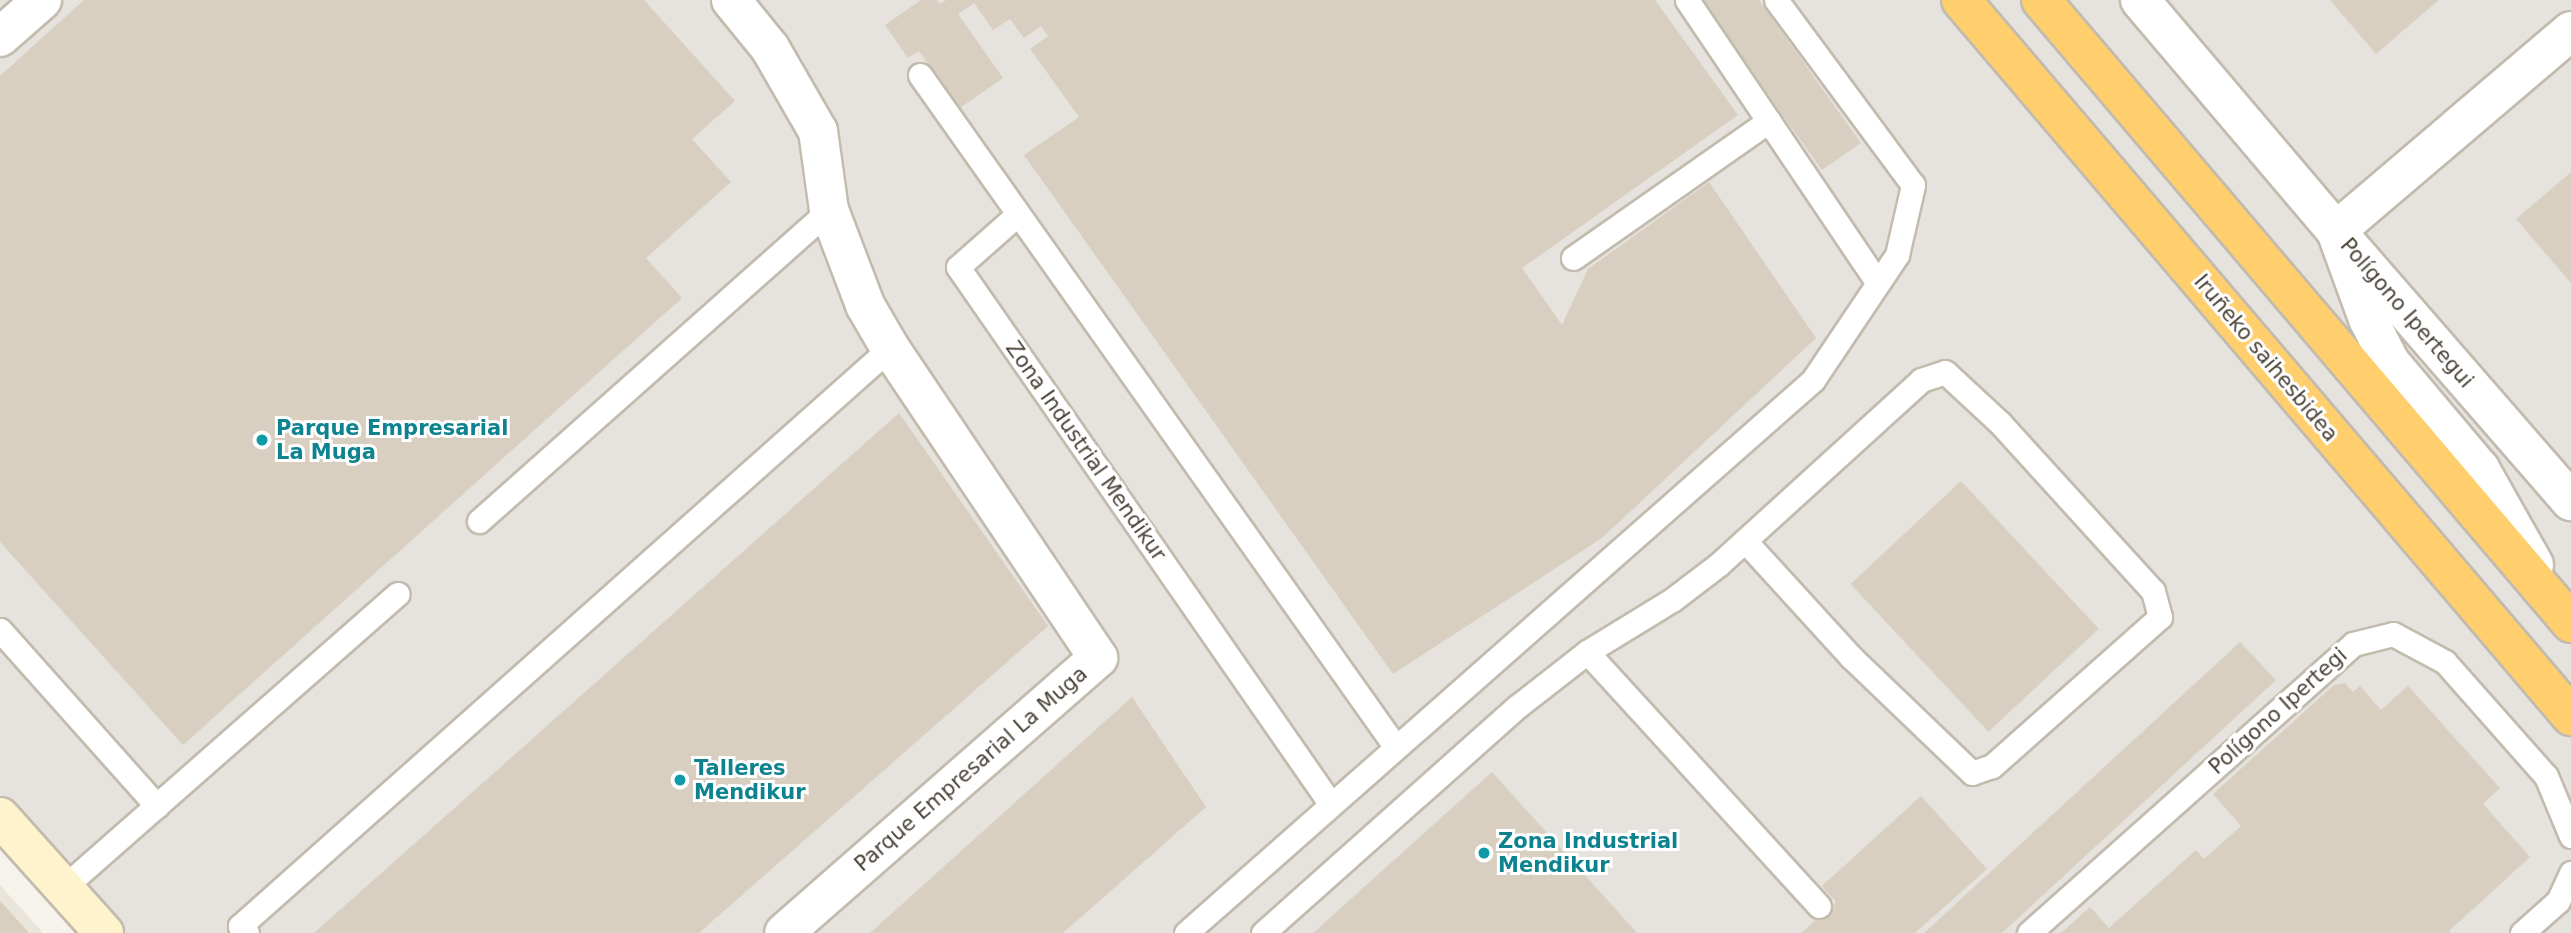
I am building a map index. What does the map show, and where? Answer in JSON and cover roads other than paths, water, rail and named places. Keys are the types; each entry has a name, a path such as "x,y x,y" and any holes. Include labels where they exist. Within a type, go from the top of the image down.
{"highway":[{"name":"Iruñeko saihesbidea","path":"1961,0 2571,716"},
{"path":"2041,0 2564,615"}],"street":[{"path":"0,37 42,0"},
{"name":"Parque Empresarial La Muga","path":"731,0 770,48 818,131 829,210 865,305 890,348 1098,658 784,933"},
{"path":"2140,0 2336,231 2368,319 2390,362 2480,469 2564,615"},
{"name":"Polígono Ipertegui","path":"2571,31 2336,231 2571,501"},
{"path":"0,817 104,933"}],"lane":[{"path":"1687,0 1878,283"},
{"path":"1186,933 1813,380 1897,255 1913,185 1776,0"},
{"path":"920,75 1395,746"},
{"path":"1573,258 1769,121"},
{"path":"479,522 829,210"},
{"name":"Zona Industrial Mendikur","path":"1018,214 958,267 1331,803"},
{"path":"247,933 240,926 890,348"},
{"path":"1263,933 1518,706 1587,652 1672,600 1745,541 1921,380 1945,372 2000,423 2153,591 2160,617 1992,766 1972,773 1851,657 1745,541"},
{"path":"64,887 397,594"},
{"path":"0,630 157,806"},
{"name":"Polígono Ipertegi","path":"2029,933 2353,644 2393,634 2445,662 2546,776 2571,836"},
{"path":"1587,652 1819,906"},
{"path":"2522,933 2558,901 2571,873"}],"place":[{"name":"Parque Empresarial La Muga","path":"262,440"},
{"name":"Talleres Mendikur","path":"680,780"},
{"name":"Zona Industrial Mendikur","path":"1484,853"}]}
